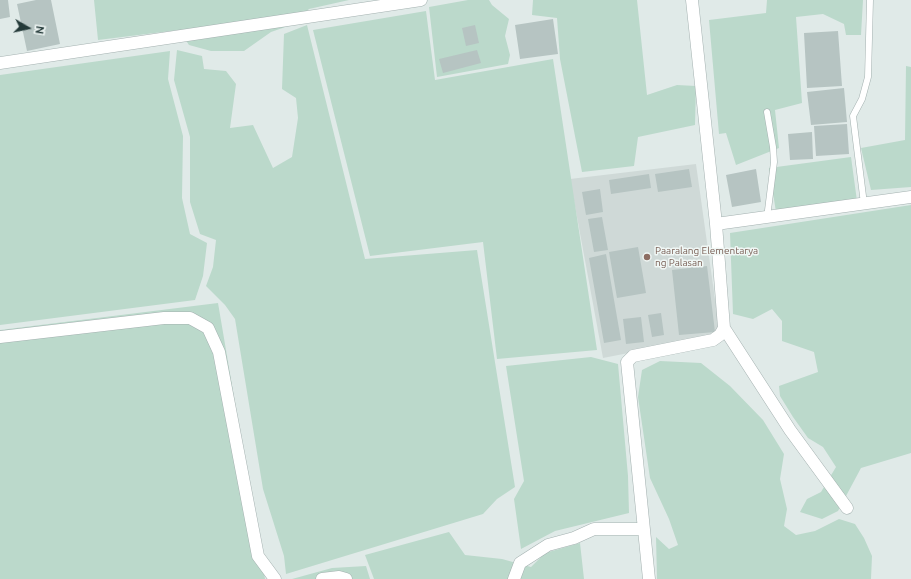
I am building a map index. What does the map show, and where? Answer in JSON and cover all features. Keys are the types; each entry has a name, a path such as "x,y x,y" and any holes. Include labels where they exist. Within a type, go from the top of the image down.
{"street":[{"path":"0,63 421,0"},
{"path":"692,0 716,224 724,328 790,430 847,508"},
{"path":"716,224 911,198"},
{"path":"0,337 164,318 190,318 208,328 219,352 258,556 275,579"},
{"path":"649,579 627,362 633,356 713,340 720,336 724,328"},
{"path":"514,579 520,563 548,545 574,538 594,529 644,529"},
{"path":"322,579 339,577 346,579"}],"lane":[{"path":"864,204 853,116 862,99 868,77 870,0"},
{"path":"767,112 774,162 767,218"}],"shaded area":[{"name":"Paaralang Elementarya ng Palasan","path":"696,164 720,335 603,358 570,179"}],"green space":[{"path":"94,0 349,0 309,9 294,24 271,32 244,51 211,51 189,45 179,30 98,40"},
{"path":"468,0 489,0 492,5 509,19 505,36 510,55 508,64 437,77 429,7"},
{"path":"533,0 637,0 647,95 677,85 696,86 695,125 638,137 634,166 582,172 560,59 557,18 532,15"},
{"path":"767,0 863,0 861,35 846,35 844,24 823,14 796,17 802,103 775,110 779,148 736,165 726,133 719,134 709,20 766,13"},
{"path":"426,11 435,80 553,59 597,350 497,359 483,242 370,256 313,30"},
{"path":"307,25 365,259 477,250 515,487 497,499 483,514 286,574 284,556 263,489 235,319 225,305 206,286 213,267 216,240 200,234 190,202 190,137 174,80 177,50 202,56 204,69 226,71 236,84 230,128 253,125 273,168 292,157 298,118 296,98 282,89 284,34"},
{"path":"170,51 168,79 183,136 182,198 190,234 207,243 203,276 195,300 0,325 0,75"},
{"path":"906,66 911,67 911,187 871,190 861,148 905,140"},
{"path":"851,157 857,201 776,212 769,168"},
{"path":"911,205 911,453 861,468 838,511 822,519 800,512 807,499 821,492 836,467 823,447 808,438 780,396 779,386 818,372 814,352 782,341 782,321 772,309 753,319 733,314 730,233"},
{"path":"218,303 265,579 0,579 0,330"},
{"path":"591,357 618,364 628,476 629,513 555,531 521,549 514,499 524,481 506,366"},
{"path":"660,361 701,363 730,386 763,420 784,454 780,479 787,509 784,526 796,535 815,531 839,519 855,524 864,538 872,556 871,579 657,579 656,537 669,549 678,545 669,519 650,478 638,397 642,370"},
{"path":"449,532 465,555 502,559 531,567 545,553 580,543 584,579 374,579 365,555"},
{"path":"366,566 370,579 292,579 332,568"}],"building":[{"path":"0,0 8,0 10,17 0,19"},
{"path":"36,0 51,0 60,44 27,51 17,4"},
{"path":"553,19 558,54 520,59 515,25"},
{"path":"475,25 479,43 466,46 462,28"},
{"path":"838,31 842,86 807,88 804,33"},
{"path":"477,50 481,63 443,73 439,59"},
{"path":"844,88 847,122 811,125 807,92"},
{"path":"847,124 849,154 816,156 814,126"},
{"path":"812,132 813,159 790,160 788,134"},
{"path":"689,169 692,187 658,192 655,174"},
{"path":"756,169 761,202 732,207 726,175"},
{"path":"649,174 651,188 611,194 609,180"},
{"path":"600,189 603,212 586,215 582,192"},
{"path":"602,217 608,250 594,252 588,219"},
{"path":"638,247 646,293 617,298 609,252"},
{"path":"606,254 621,340 604,343 589,258"},
{"path":"707,266 715,332 679,335 672,270"},
{"path":"661,313 664,335 652,337 648,315"},
{"path":"641,317 644,342 626,344 623,319"}],"place":[{"name":"Paaralang Elementarya ng Palasan","path":"647,257"}]}
